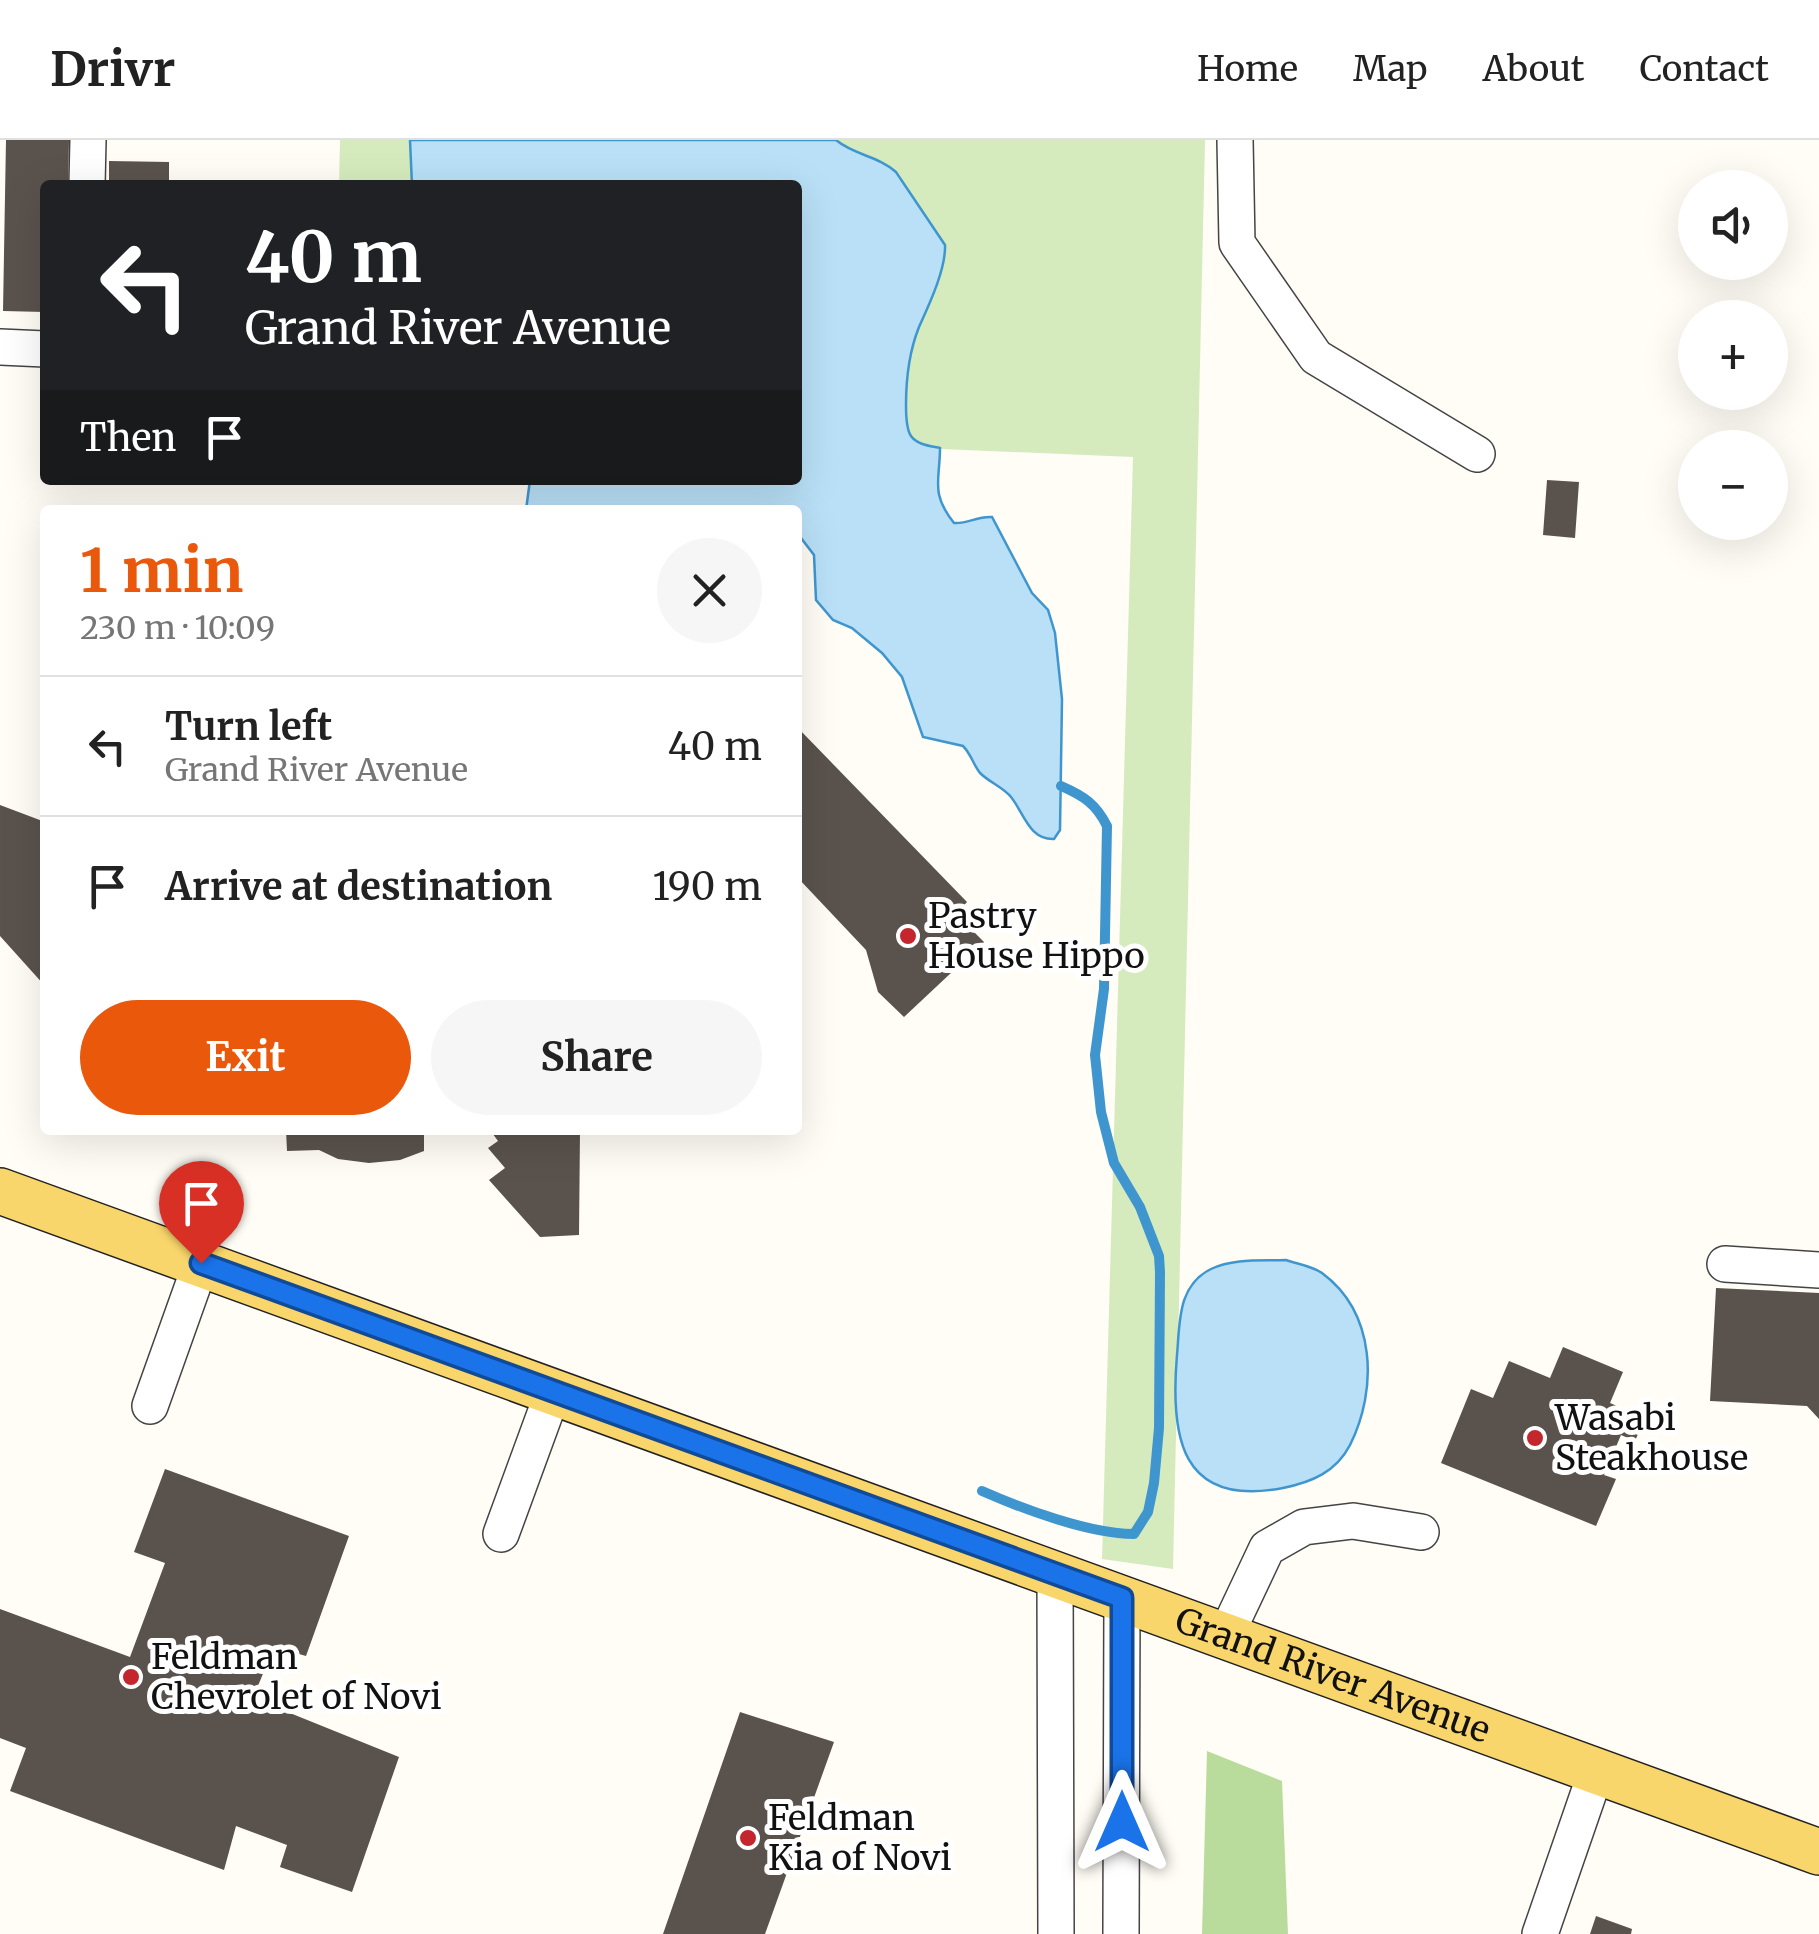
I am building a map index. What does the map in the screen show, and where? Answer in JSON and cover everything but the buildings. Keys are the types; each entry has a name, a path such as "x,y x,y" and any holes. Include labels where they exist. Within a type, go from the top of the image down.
{"main road":[{"name":"Grand River Avenue","path":"0,1191 1819,1852"}],"street":[{"path":"88,140 88,180"},
{"path":"1235,140 1238,243 1316,357 1477,454"},
{"path":"0,347 40,349"},
{"path":"150,1406 201,1263"},
{"path":"1725,1264 1819,1270"},
{"path":"501,1534 554,1392"},
{"path":"1225,1637 1267,1548 1304,1527 1353,1520 1422,1532"},
{"path":"1055,1574 1056,1934"},
{"path":"1122,1598 1122,1934"},
{"path":"1540,1934 1596,1772"}],"green space":[{"path":"340,140 1205,140 1173,1569 1102,1559 1133,457 802,443 802,180 339,180"},
{"path":"1207,1751 1282,1781 1288,1934 1202,1934"}],"water":[{"path":"410,140 836,140 896,172 945,245 940,276 910,356 908,429 917,441 940,448 939,495 954,523 992,517 1032,593 1048,610 1055,633 1062,699 1060,830 1054,839 1033,830 1011,797 980,773 963,746 923,737 902,677 882,653 852,628 833,620 816,600 814,555 802,539 802,505 527,505 529,485 802,485 802,180 412,180"},
{"path":"1286,1260 1322,1273 1353,1309 1367,1353 1368,1377 1359,1423 1344,1454 1313,1479 1283,1488 1249,1491 1222,1487 1202,1476 1180,1438 1175,1385 1182,1306 1200,1276 1220,1265"}],"waterway":[{"path":"982,1491 1077,1525 1134,1534 1148,1512 1154,1483 1159,1428 1159,1256 1140,1207 1114,1163 1101,1112 1095,1055 1104,989 1107,826 1088,802 1061,786"}],"place":[{"name":"Pastry House Hippo","path":"908,936"},
{"name":"Wasabi Steakhouse","path":"1535,1438"},
{"name":"Feldman Chevrolet of Novi","path":"131,1677"},
{"name":"Feldman Kia of Novi","path":"748,1838"}],"route":[{"path":"201,1263 1122,1598 1122,1822"}]}
